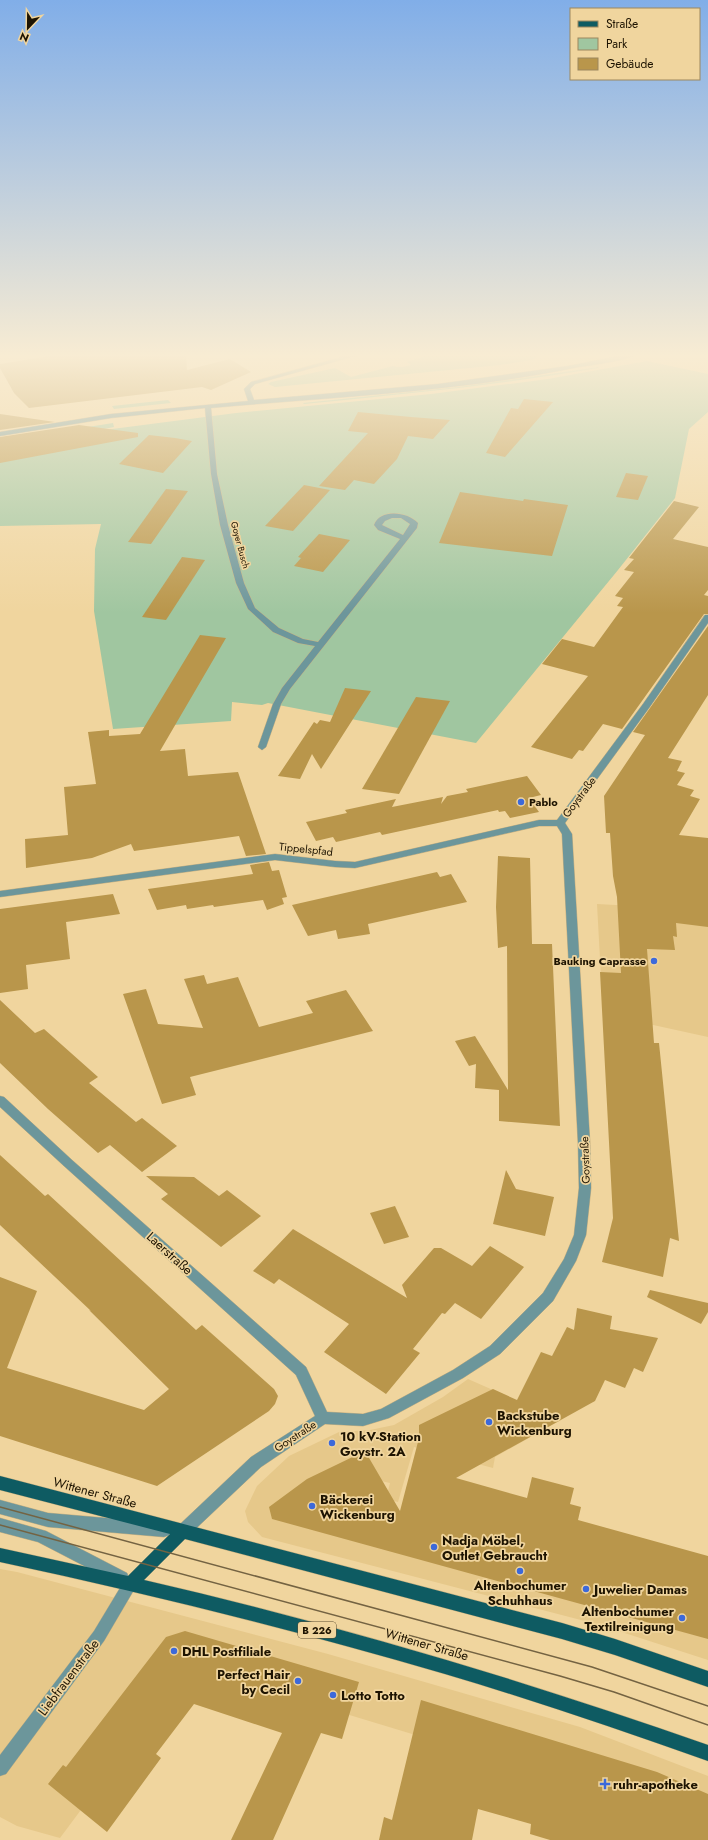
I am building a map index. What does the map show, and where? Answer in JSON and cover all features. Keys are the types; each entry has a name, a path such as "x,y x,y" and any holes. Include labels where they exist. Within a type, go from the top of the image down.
{"main road":[{"name":"Wittener Straße","path":"0,1483 562,1632 615,1647 708,1679"},
{"path":"131,1583 182,1532"},
{"name":"Wittener Straße","path":"0,1555 131,1583 244,1610 405,1654 632,1725 708,1753"}],"street":[{"name":"Goyer Busch","path":"211,441 214,474 224,525 240,583 252,608 276,630 301,640 319,645"},
{"path":"262,747 277,704 286,688 414,526 412,520 401,516 387,517 379,522 378,525 381,528 404,538"},
{"name":"Goystraße","path":"182,1532 256,1462 323,1418 362,1420 384,1414 464,1370 495,1350 548,1297 570,1262 580,1235 585,1188 584,1143 567,834 560,822 705,626 708,617"},
{"name":"Tippelspfad","path":"0,894 275,857 355,865 539,823 560,822"},
{"name":"Laerstraße","path":"0,1100 302,1371 323,1418"},
{"path":"0,1507 48,1520 182,1532"},
{"path":"0,1525 41,1536 131,1583"},
{"name":"Liebfrauenstraße","path":"0,1768 99,1636 131,1583"}],"shaded area":[{"name":"Bauking Caprasse","path":"708,877 708,1037 603,1014 597,904 688,909"},
{"path":"468,1379 561,1420 495,1457 493,1468 414,1447 398,1502 386,1499 390,1483 372,1479 332,1511 708,1612 708,1660 600,1625 262,1537 248,1522 245,1511 257,1486 289,1456 339,1432 370,1430 394,1425 443,1397"},
{"path":"0,1569 17,1572 328,1654 580,1727 708,1776 708,1840 652,1807 188,1666 60,1838 17,1826 0,1817"}],"green space":[{"path":"0,441 687,441 675,498 476,743 268,703 262,705 232,702 231,721 113,729 94,611 95,549 101,524 0,526"}],"building":[{"path":"0,441 117,441 0,463"},
{"path":"143,441 192,441 163,473 119,464"},
{"path":"361,441 406,441 397,459 374,484 354,480 345,490 319,486"},
{"path":"493,441 519,441 505,457 486,453"},
{"path":"626,473 648,476 638,500 616,497"},
{"path":"304,485 330,490 293,531 265,526"},
{"path":"166,489 188,491 151,544 128,542"},
{"path":"460,492 523,501 524,499 568,505 552,556 439,543"},
{"path":"674,501 699,507 673,539 708,547 708,590 704,595 708,596 708,614 704,614 622,729 603,724 583,751 579,750 572,759 531,747 588,676 542,664 562,639 594,647 623,607 617,606 623,598 615,596 634,572 624,570 634,559 629,558"},
{"path":"319,534 350,540 323,572 294,566 301,558 298,557"},
{"path":"182,557 205,560 166,620 142,617"},
{"path":"708,626 708,695 668,758 682,761 677,771 685,773 677,785 694,790 690,796 700,799 679,835 708,838 708,927 676,923 677,937 673,936 675,950 647,949 654,1043 659,1043 679,1241 670,1238 663,1277 602,1262 613,1218 600,972 621,973 617,897 613,876 610,833 606,833 604,796 645,735 633,732"},
{"path":"200,635 226,638 160,751 185,749 188,776 238,772 266,854 246,856 239,836 134,851 131,844 92,858 26,868 25,839 68,835 64,787 96,784 88,732 109,730 109,736 140,734"},
{"path":"345,688 371,691 321,769 312,754 300,779 278,776 314,722 317,724 320,720 330,722"},
{"path":"416,697 450,701 399,794 362,789"},
{"path":"527,776 541,795 529,798 539,812 510,818 505,811 499,812 498,810 382,835 380,832 336,842 333,837 316,841 306,822 347,813 345,810 396,799 392,807 443,797 441,804 447,796 468,792 466,789"},
{"path":"498,856 530,858 532,944 552,944 560,1126 499,1121 499,1090 475,1088 476,1064 469,1066 455,1041 475,1036 508,1090 507,946 498,948 496,907"},
{"path":"269,862 272,871 279,870 287,897 282,898 284,904 267,910 263,900 214,907 213,905 187,909 186,905 157,910 148,889 253,874 250,865"},
{"path":"437,872 440,877 451,874 467,902 368,924 370,934 338,939 336,930 308,936 292,905"},
{"path":"113,894 120,914 66,922 70,959 26,965 28,989 0,993 0,909"},
{"path":"204,975 207,984 238,977 259,1027 313,1013 306,1001 346,990 373,1031 190,1077 196,1095 162,1104 123,994 146,989 158,1024 203,1028 184,979"},
{"path":"0,1000 35,1033 44,1029 98,1077 89,1083 136,1122 142,1118 177,1146 142,1172 110,1145 98,1153 48,1109 0,1063"},
{"path":"0,1155 45,1196 48,1194 196,1330 202,1325 274,1389 278,1396 275,1404 269,1411 157,1486 0,1436 0,1277 37,1291 7,1368 144,1410 169,1389 89,1310 91,1311 0,1225"},
{"path":"506,1170 516,1189 554,1197 545,1236 493,1224"},
{"path":"146,1176 194,1177 219,1196 227,1190 261,1216 221,1247 161,1199 168,1194"},
{"path":"395,1206 409,1237 384,1244 370,1213"},
{"path":"293,1229 407,1298 402,1285 434,1248 441,1248 472,1266 490,1246 524,1267 481,1319 455,1303 445,1314 442,1313 413,1349 420,1353 386,1394 324,1352 349,1324 279,1279 274,1284 253,1271"},
{"path":"650,1290 708,1303 708,1312 701,1324 647,1297"},
{"path":"577,1308 612,1316 610,1329 658,1338 643,1372 634,1368 625,1388 605,1380 595,1401 456,1478 527,1498 532,1477 574,1488 570,1504 581,1507 578,1520 708,1556 708,1639 272,1519 269,1507 307,1479 365,1451 400,1511 419,1438 419,1425 493,1389 517,1400 541,1352 552,1356 567,1327 574,1330"},
{"path":"185,1631 359,1682 342,1739 321,1733 273,1840 231,1840 282,1733 194,1704 156,1754 161,1758 107,1832 48,1784 63,1765 66,1767 166,1637"},
{"path":"421,1700 657,1772 708,1794 708,1840 550,1840 530,1834 531,1824 478,1809 472,1840 379,1840 384,1817 392,1820"}],"tram line":[{"path":"0,1507 592,1667 708,1706"},
{"path":"0,1525 560,1676 614,1692 708,1725"}],"place":[{"name":"Pablo","path":"521,802"},
{"name":"Bauking Caprasse","path":"654,961"},
{"name":"Backstube Wickenburg","path":"489,1422"},
{"name":"10 kV-Station Goystr. 2A","path":"332,1443"},
{"name":"Bäckerei Wickenburg","path":"312,1506"},
{"name":"Nadja Möbel, Outlet Gebraucht","path":"434,1547"},
{"name":"Altenbochumer Schuhhaus","path":"520,1571"},
{"name":"Juwelier Damas","path":"586,1589"},
{"name":"Altenbochumer Textilreinigung","path":"682,1618"},
{"name":"DHL Postfiliale","path":"174,1651"},
{"name":"Perfect Hair by Cecil","path":"298,1681"},
{"name":"Lotto Totto","path":"333,1695"},
{"name":"ruhr-apotheke","path":"605,1784"}]}
